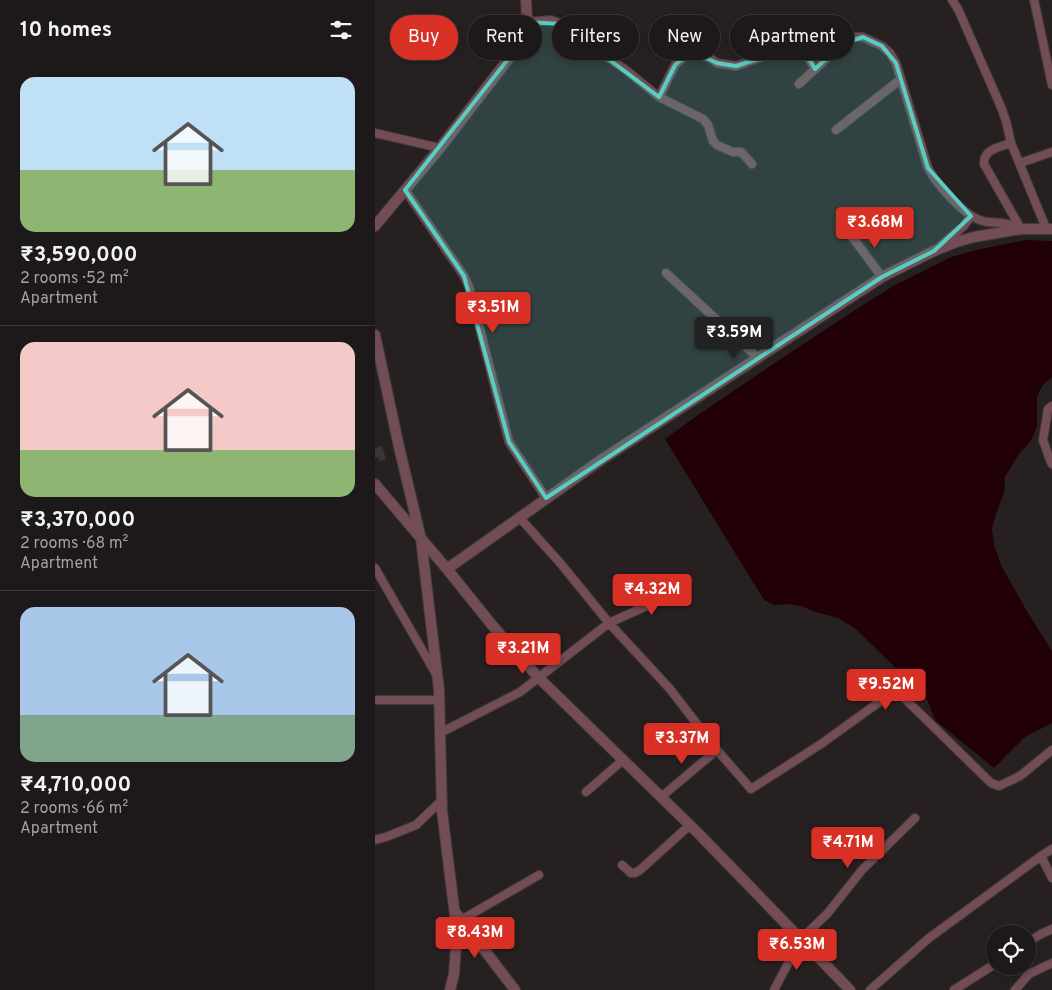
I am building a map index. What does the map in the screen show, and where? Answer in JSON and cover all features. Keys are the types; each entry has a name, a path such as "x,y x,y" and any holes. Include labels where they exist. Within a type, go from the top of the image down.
{"street":[{"path":"526,0 526,15"},
{"path":"447,569 601,460 882,278 934,251 956,242 1021,229 1049,228 1011,143 1001,107 958,9 952,0"},
{"path":"1034,0 1052,85"},
{"path":"542,21 551,20 562,24 626,70 659,97 703,119 708,126 713,141 717,145 733,152 741,152 752,164"},
{"path":"799,84 842,44 853,37 863,37 882,46 890,53 896,63 932,176 958,206 971,216 983,221 1009,224 1021,229"},
{"path":"659,97 675,65 691,51 710,58 717,63 736,66 801,45 815,69"},
{"path":"375,226 440,148 508,60"},
{"path":"836,130 901,79"},
{"path":"375,133 440,148"},
{"path":"1011,143 991,150 986,154 984,164 1021,229"},
{"path":"1020,163 1052,152"},
{"path":"405,190 464,276 469,287 509,442 546,498"},
{"path":"934,251 960,230 971,216"},
{"path":"850,234 882,278"},
{"path":"667,273 758,358"},
{"path":"375,335 421,539 438,678 442,811 458,916 454,974 450,990"},
{"path":"1052,406 1048,409 1043,440 1052,464"},
{"path":"375,484 538,677 690,825 850,990"},
{"path":"519,517 561,564 609,624 671,689 717,750 751,789 821,744 896,690 991,783 999,786 1021,776 1052,750"},
{"path":"375,568 438,678"},
{"path":"440,733 520,692 609,624 686,588"},
{"path":"375,700 440,700"},
{"path":"661,797 717,750"},
{"path":"586,792 623,760"},
{"path":"375,840 416,825 442,800"},
{"path":"774,990 801,939 827,914 862,870 915,818"},
{"path":"623,865 631,873 635,873 690,825"},
{"path":"870,990 929,938 1052,849"},
{"path":"1041,856 1052,878"},
{"path":"458,916 539,874"},
{"path":"458,916 515,990"},
{"path":"1036,937 1052,929"},
{"path":"1018,988 1029,974 1052,963"},
{"path":"954,990 986,970"}],"highlighted area":[{"path":"526,22 562,24 659,97 675,65 691,51 717,63 736,66 801,45 815,69 842,44 863,37 882,46 896,63 928,168 971,216 934,251 882,277 546,498 509,442 464,276 405,190 516,49"}],"shaded area":[{"path":"1026,240 1052,241 1052,377 1042,386 1037,397 1037,425 1032,439 1019,454 1005,477 1004,493 992,528 994,545 1002,567 1052,651 1052,723 1025,737 994,768 935,720 927,699 856,629 838,618 801,606 775,605 764,600 665,439 779,360 895,285 951,257"}],"building":[{"path":"382,446 386,459 380,461 378,457 375,458 375,448"}]}
